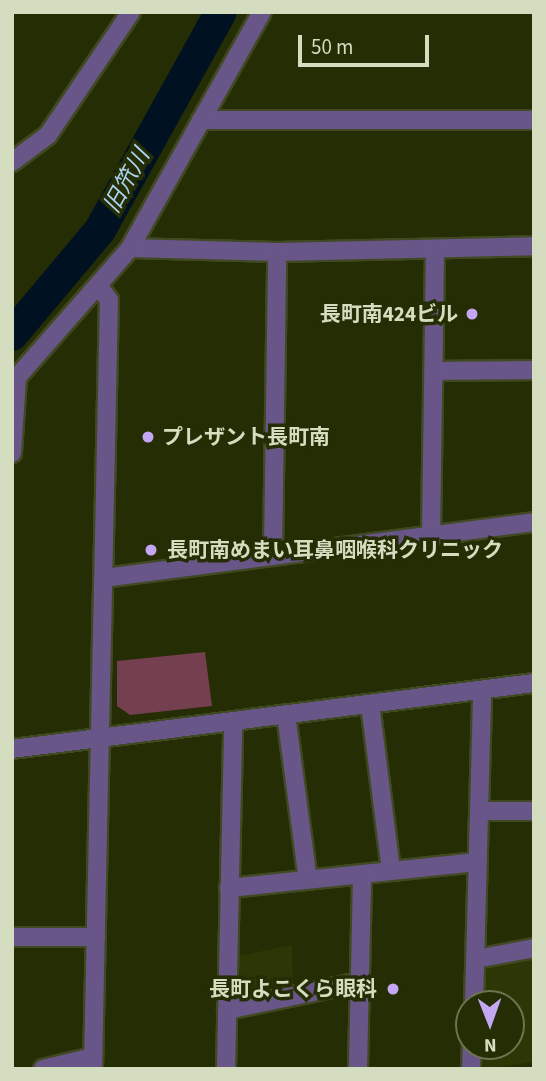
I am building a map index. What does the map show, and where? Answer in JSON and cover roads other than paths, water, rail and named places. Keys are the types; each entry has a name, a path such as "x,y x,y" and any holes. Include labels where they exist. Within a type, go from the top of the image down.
{"street":[{"path":"12,162 48,135 131,12"},
{"path":"12,453 15,381 100,288 130,248 262,12"},
{"path":"201,120 534,120"},
{"path":"130,248 277,252 534,246"},
{"path":"431,536 436,371 435,249"},
{"path":"273,554 277,252"},
{"path":"43,1069 93,1063 102,737 108,300 100,288"},
{"path":"436,371 534,370"},
{"path":"104,578 534,522"},
{"path":"12,749 534,683"},
{"path":"475,990 482,690"},
{"path":"370,704 391,871"},
{"path":"286,714 309,880"},
{"path":"226,1069 233,721"},
{"path":"480,811 534,811"},
{"path":"229,888 478,862"},
{"path":"358,1069 362,874"},
{"path":"12,937 96,937"},
{"path":"476,959 534,948"},
{"path":"227,1010 360,982"}],"waterway":[{"name":"旧笊川","path":"12,335 100,230 221,12"}],"place":[{"name":"長町南424ビル","path":"472,314"},
{"name":"プレザント長町南","path":"148,437"},
{"name":"長町南めまい耳鼻咽喉科クリニック","path":"151,550"},
{"name":"長町よこくら眼科","path":"393,989"}]}
